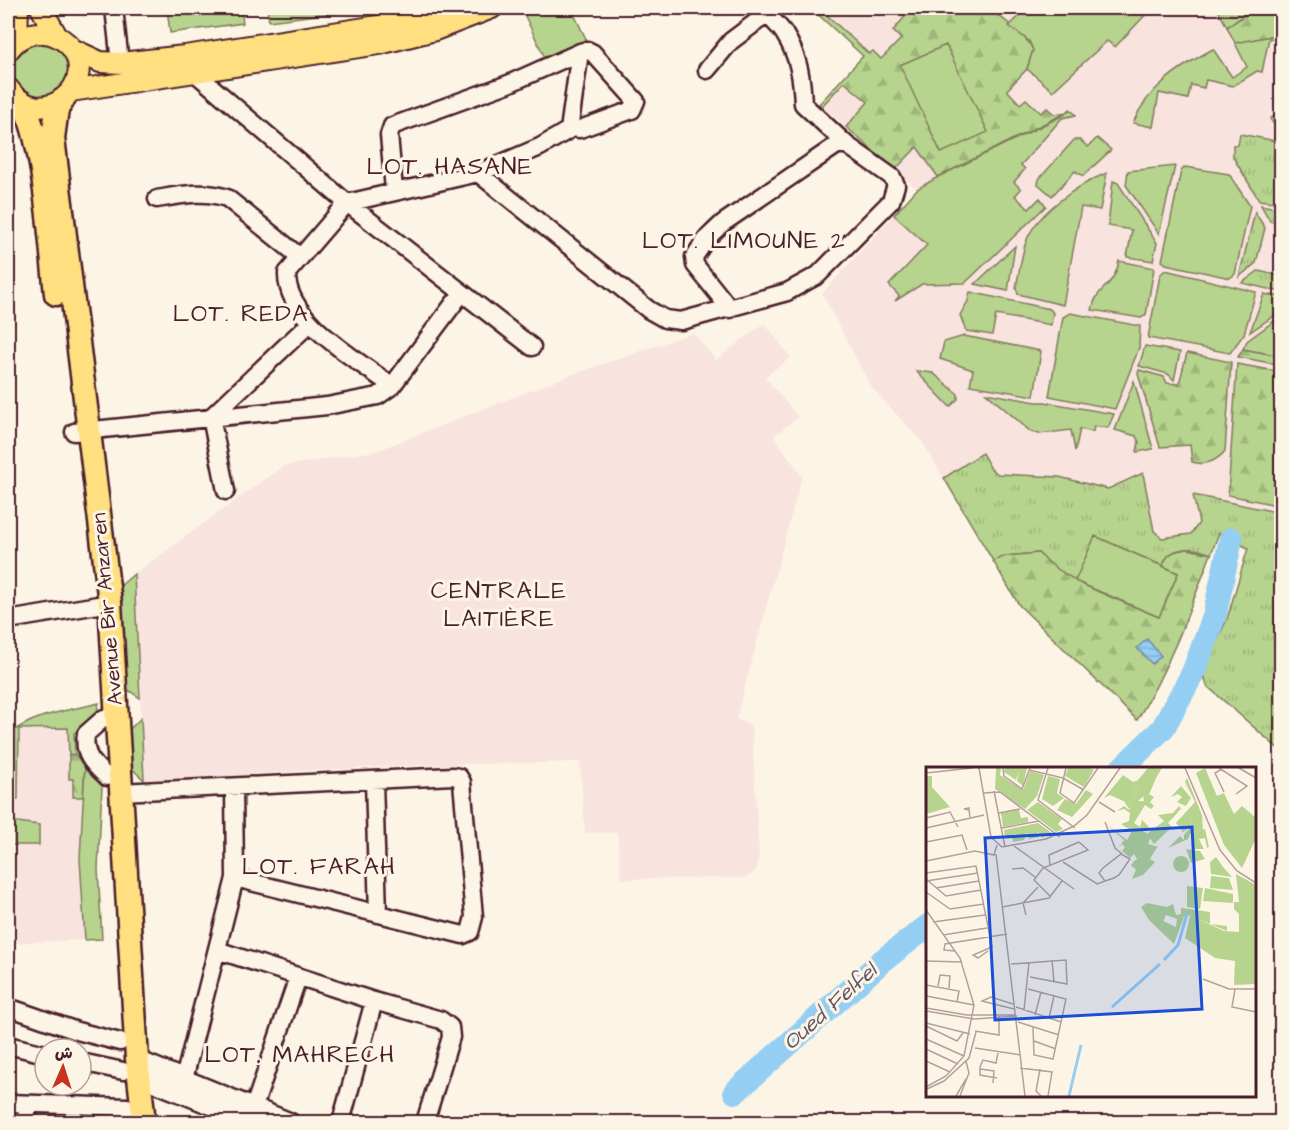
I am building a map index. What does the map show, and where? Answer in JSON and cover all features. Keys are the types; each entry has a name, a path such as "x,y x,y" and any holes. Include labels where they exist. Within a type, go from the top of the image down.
{"highway":[{"name":"Avenue Bir Anzaren","path":"12,95 28,111 36,139 82,431"},
{"name":"Avenue Bir Anzaren","path":"67,96 54,122 53,138 82,431 104,604 113,784 136,1117"},
{"name":"Avenue Bir Anzaren","path":"104,604 104,718 113,784 120,1042 133,1069"}],"main road":[{"path":"11,46 18,8"},
{"path":"41,8 57,36 72,49 100,63 120,63 435,30 459,13 492,8"},
{"path":"12,95 33,106 46,107 67,96 194,73 369,36 440,8"},
{"path":"11,46 33,33 57,36"},
{"path":"67,96 78,72 72,49"}],"street":[{"path":"114,8 120,63"},
{"path":"477,173 664,319 681,321 787,292 818,275 891,201 896,185 892,177 847,145 803,104 802,71 784,33 766,11 731,41 707,70"},
{"path":"392,386 310,323 292,301 287,284 287,273 300,257 347,203 394,190 477,173 540,147 572,128 580,129 632,110 636,101 593,53 587,50 580,52 508,84 392,126 389,135 394,190"},
{"path":"572,128 570,123 580,52"},
{"path":"179,57 194,73 347,203 532,347"},
{"path":"730,309 695,265 694,257 697,249 723,223 819,156 837,145 847,145"},
{"path":"157,199 196,193 214,193 227,198 300,257"},
{"path":"82,431 378,396 392,386 461,294"},
{"path":"212,417 310,323"},
{"path":"212,417 226,491"},
{"path":"8,620 104,604"},
{"path":"113,784 234,787 459,777 462,782 474,926 470,932 463,935 235,878"},
{"path":"374,781 378,914"},
{"path":"184,1078 235,878 234,787"},
{"path":"216,950 441,1020 450,1027 451,1037 425,1122"},
{"path":"251,1117 298,977"},
{"path":"341,1122 374,1001"},
{"path":"8,1007 77,1031 120,1042"},
{"path":"8,1045 33,1050"},
{"path":"93,1064 184,1078 251,1117"},
{"path":"133,1069 251,1117 291,1122"},
{"path":"8,1103 136,1117"},
{"path":"26,1104 27,1122"},
{"path":"8,1122 21,1122"}],"shaded area":[{"path":"819,8 1281,8 1281,565 1219,533 1180,639 1157,687 1137,720 1019,605 923,443 871,387 822,294 917,189 822,106 869,55"},
{"name":"CENTRALE LAITIÈRE","path":"764,323 791,357 765,377 798,417 774,436 802,476 736,719 750,725 752,731 759,855 756,870 751,875 745,878 621,879 617,833 585,833 580,762 416,765 144,780 134,574 283,466 376,451 565,377 693,333 716,360"},
{"path":"40,718 80,728 74,734 75,754 85,766 80,859 85,940 8,943 8,736 17,727"}],"green space":[{"path":"167,8 241,8 243,23 170,33"},
{"path":"267,8 331,8 332,13 269,21"},
{"path":"539,8 571,8 587,41 546,60 524,14"},
{"path":"811,8 819,8 869,54 873,51 881,59 901,39 893,31 912,8 983,8 989,10 1018,32 1033,50 1027,69 1007,90 1020,104 1026,99 1041,113 1047,108 1054,114 1067,112 938,177 917,147 895,170 846,127 868,102 844,82 822,106 819,104 863,56"},
{"path":"1028,8 1043,8 1049,13 1058,8 1152,8 1115,47 1107,41 1053,91 1027,69 1033,50 1029,41 1009,26"},
{"path":"1217,8 1256,8 1227,27"},
{"path":"1256,8 1281,8 1281,34 1235,43 1227,27"},
{"path":"1281,34 1281,40 1269,38 1262,72 1257,71 1233,86 1206,80 1204,88 1191,85 1188,99 1159,93 1153,127 1133,123 1139,110 1156,89 1189,63 1213,49 1232,77 1247,67 1235,43"},
{"path":"30,40 54,42 70,61 69,83 47,100 26,96 11,81 12,62 20,49"},
{"path":"946,45 988,132 941,153 900,65"},
{"path":"1070,109 1076,115 1062,118 1021,165 1025,169 1014,182 1021,189 1015,196 1029,209 1040,198 1046,206 965,283 922,284 895,301 899,296 889,285 927,245 894,215 917,189 1064,115"},
{"path":"1281,111 1281,134 1270,119"},
{"path":"1240,134 1281,142 1281,203 1259,200 1233,157 1233,145 1238,145"},
{"path":"1097,138 1111,150 1083,176 1075,171 1052,196 1038,184 1039,179 1074,140 1080,140 1088,147"},
{"path":"1175,166 1159,234 1126,185 1128,171"},
{"path":"1185,167 1229,174 1250,206 1235,274 1230,278 1166,264 1162,261 1181,171"},
{"path":"1107,173 1100,210 1081,207 1063,305 1018,294 1016,288 1021,259 1031,231 1060,201 1084,184"},
{"path":"1113,181 1118,183 1157,243 1153,261 1127,257 1132,230 1108,226"},
{"path":"1261,205 1281,209 1281,223 1270,221"},
{"path":"1255,212 1265,228 1256,263 1239,277"},
{"path":"1015,246 1008,291 975,284"},
{"path":"1119,261 1154,268 1146,315 1141,318 1092,310 1097,296 1117,270"},
{"path":"1165,270 1256,292 1244,334 1230,353 1148,338 1160,275"},
{"path":"1258,271 1281,276 1281,292 1242,283"},
{"path":"970,292 1050,309 1053,313 1051,325 996,315 992,335 966,331 960,315"},
{"path":"1264,294 1281,297 1281,311 1250,332"},
{"path":"1070,313 1140,326 1139,348 1115,409 1049,396 1063,317"},
{"path":"1281,316 1281,356 1243,349 1247,341"},
{"path":"964,336 1041,351 1034,396 970,385 973,370 940,359 944,342"},
{"path":"1145,346 1180,352 1174,380 1168,374 1139,366"},
{"path":"1243,349 1281,356 1281,365 1238,357"},
{"path":"1187,353 1231,362 1225,451 1218,458 1206,463 1192,462 1190,445 1160,447 1138,374 1139,370 1164,377 1167,383 1179,384"},
{"path":"1237,364 1281,372 1281,506 1228,495"},
{"path":"916,371 933,373 958,394 958,399 950,407"},
{"path":"1134,381 1153,449 1137,452 1139,442 1136,436 1115,430"},
{"path":"986,393 1114,414 1108,428 1094,426 1093,432 1080,429 1075,451 1071,430 1039,434 1031,432"},
{"path":"982,453 991,469 998,474 1059,477 1108,489 1143,473 1154,531 1162,538 1191,534 1199,523 1193,495 1281,513 1281,751 1207,686 1203,671 1227,619 1248,548 1219,533 1211,554 1183,549 1171,554 1163,566 1096,537 1075,581 1056,570 1038,553 1006,556 993,561 944,478"},
{"path":"1095,536 1178,573 1159,617 1075,581"},
{"path":"1188,549 1211,554 1169,660 1137,720 1019,605 993,561 1006,556 1038,553 1080,583 1159,617 1178,573 1163,566 1165,561 1172,553"},
{"path":"134,574 140,698 127,689 120,586"},
{"path":"99,703 96,716 74,733 75,754 69,755 68,728 19,729 18,799 8,799 8,736 17,729 39,718"},
{"path":"141,718 144,780 129,766 129,730"},
{"path":"75,754 85,766 83,797 73,797 73,779 69,779 69,755"},
{"path":"85,766 102,786 98,869 102,939 85,940 80,859"},
{"path":"10,821 39,825 39,845 8,845"}],"water":[{"path":"1147,639 1161,656 1152,664 1137,648"}],"waterway":[{"name":"Oued Felfel","path":"1123,767 1163,728 1193,673 1214,617 1231,539"},
{"name":"Oued Felfel","path":"735,1092 882,961 926,928"}],"district":[{"name":"LOT. HASANE","path":"450,167"},
{"name":"LOT. LIMOUNE 2","path":"744,241"},
{"name":"LOT. REDA","path":"241,314"},
{"name":"CENTRALE LAITIÈRE","path":"499,605"},
{"name":"LOT. FARAH","path":"319,867"},
{"name":"LOT. MAHRECH","path":"300,1055"}]}
